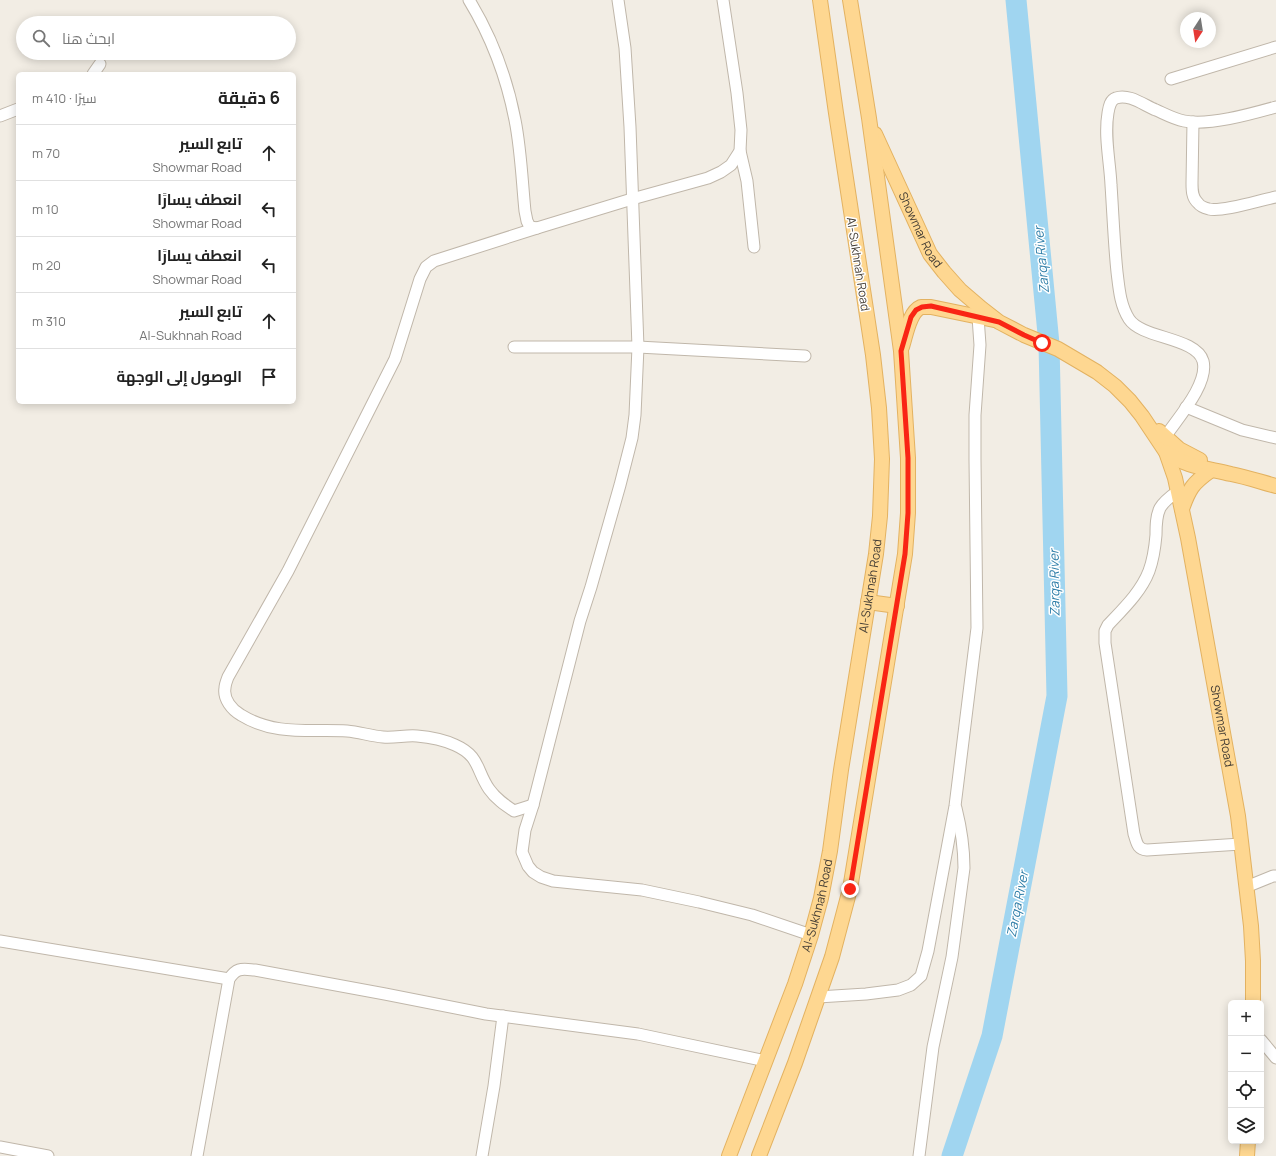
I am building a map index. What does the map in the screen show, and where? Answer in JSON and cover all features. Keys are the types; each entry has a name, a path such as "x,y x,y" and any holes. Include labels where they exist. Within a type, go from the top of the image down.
{"main road":[{"name":"Al-Sukhnah Road","path":"729,1156 795,984 811,936 821,898 830,851 841,770 876,554 880,516 882,459 879,408 873,355 820,0"},
{"path":"759,1156 795,1063 832,957 850,889 905,554 908,513 908,458 901,351 869,118 850,0"},
{"name":"Showmar Road","path":"869,118 930,254 960,290 980,308 999,322 1024,335 1058,349 1097,372 1115,386 1142,416 1166,452 1182,509 1238,816 1251,926 1253,1000"},
{"name":"Showmar Road","path":"901,351 911,317 916,310 922,307 931,306 999,322"},
{"name":"Showmar Road","path":"1142,416 1165,438 1186,454 1214,465 1230,474"},
{"name":"Showmar Road","path":"1166,452 1175,459 1186,464 1276,486"},
{"path":"1182,509 1191,488 1200,477 1210,470"},
{"path":"868,602 897,606"},
{"path":"1247,1156 1248,1144"}],"street":[{"path":"469,0 479,16 495,54 510,100 518,141 527,222 530,227 537,228"},
{"path":"618,0 625,48 632,172 638,347 635,415 632,438 604,543 580,621 533,805 525,830 522,852 528,866 533,872 541,877 553,881 642,890 699,902 752,915 811,936"},
{"path":"723,0 737,93 741,130 740,151 747,181 754,247"},
{"path":"1171,79 1276,47"},
{"path":"94,72 100,64"},
{"path":"1165,438 1198,388 1203,376 1203,360 1199,354 1184,344 1136,326 1125,312 1121,299 1115,254 1107,121 1109,106 1115,98 1125,97 1135,100 1171,117 1194,122 1220,120 1276,107"},
{"path":"0,116 16,110"},
{"path":"1194,122 1192,193 1196,202 1202,207 1209,209 1228,208 1276,197"},
{"path":"533,805 514,811 503,804 490,791 478,765 472,756 461,748 449,743 417,736 382,737 349,732 297,731 266,726 250,721 236,712 228,703 224,690 228,677 288,571 396,359 420,279 426,267 434,261 537,228 708,178 731,165 740,151"},
{"path":"818,997 898,990 911,985 921,976 928,951 955,806 977,628 975,415 980,345 978,317"},
{"path":"514,347 638,347 805,356"},
{"path":"1186,407 1242,430 1276,438"},
{"path":"1178,491 1166,500 1158,514 1152,564 1146,579 1136,594 1108,625 1105,631 1105,643 1134,834 1139,847 1147,850 1241,844"},
{"path":"919,1156 933,1047 952,957 964,868 962,837 955,806"},
{"path":"1246,887 1276,876"},
{"path":"0,941 229,979"},
{"path":"197,1156 229,979 233,972 241,968 486,1014 638,1034 766,1061"},
{"path":"482,1156 494,1086 503,1016"},
{"path":"1264,1044 1276,1058"},
{"path":"0,1147 48,1156"}],"waterway":[{"name":"Zarqa River","path":"952,1156 992,1036 1057,696 1049,344 1016,0"}],"route":[{"path":"850,889 905,554 908,513 908,458 901,351 911,317 916,310 922,307 931,306 999,322 1042,343"}]}
